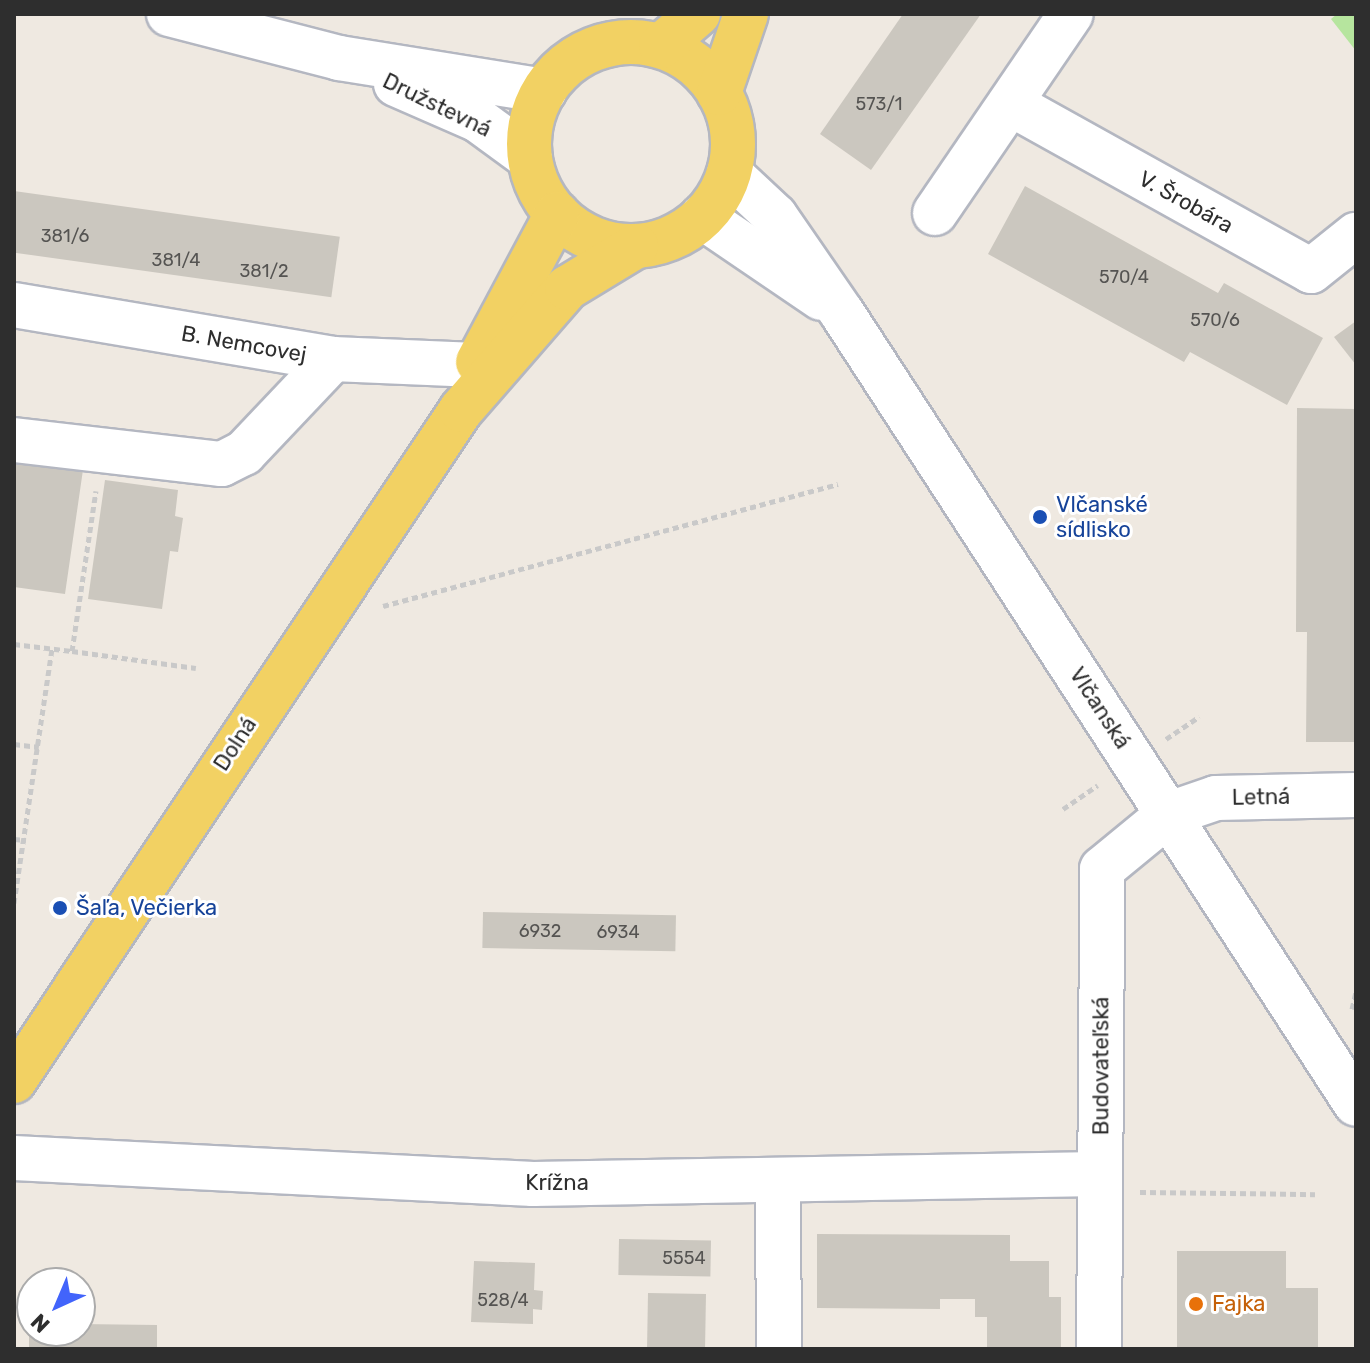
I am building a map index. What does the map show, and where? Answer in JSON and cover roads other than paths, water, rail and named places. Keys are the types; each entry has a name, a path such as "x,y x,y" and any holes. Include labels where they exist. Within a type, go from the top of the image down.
{"main road":[{"path":"661,46 698,14"},
{"path":"719,93 746,14"},
{"path":"628,42 661,46 704,72 719,93 733,140 729,173 702,217 681,233 636,246 607,243 580,232 557,214 540,188 530,158 531,124 544,91 566,65 595,49 628,42"},
{"name":"Dolná","path":"461,410 476,365 557,214"},
{"name":"Dolná","path":"14,1081 461,410 567,288 636,246"}],"street":[{"name":"Družstevná","path":"169,14 339,58 544,91"},
{"path":"935,213 1071,14"},
{"name":"Družstevná","path":"339,58 478,120 530,158"},
{"name":"V. Šrobára","path":"1011,104 1311,271 1356,235"},
{"name":"Vlčanská","path":"729,173 775,216 842,313 1356,1104"},
{"name":"Vlčanská","path":"702,217 842,313"},
{"name":"B. Nemcovej","path":"14,305 333,359 476,365"},
{"path":"14,440 222,464 244,453 333,359"},
{"name":"Letná","path":"1169,814 1216,798 1356,795"},
{"name":"Budovateľská","path":"1099,1349 1113,1183 1102,869 1169,814"},
{"name":"Krížna","path":"14,1158 533,1184 778,1181 1113,1183"},
{"path":"778,1181 779,1349"}],"place":[{"name":"Vlčanské sídlisko","path":"1040,517"},
{"name":"Šaľa, Večierka","path":"60,908"},
{"name":"Fajka","path":"1196,1304"}]}
